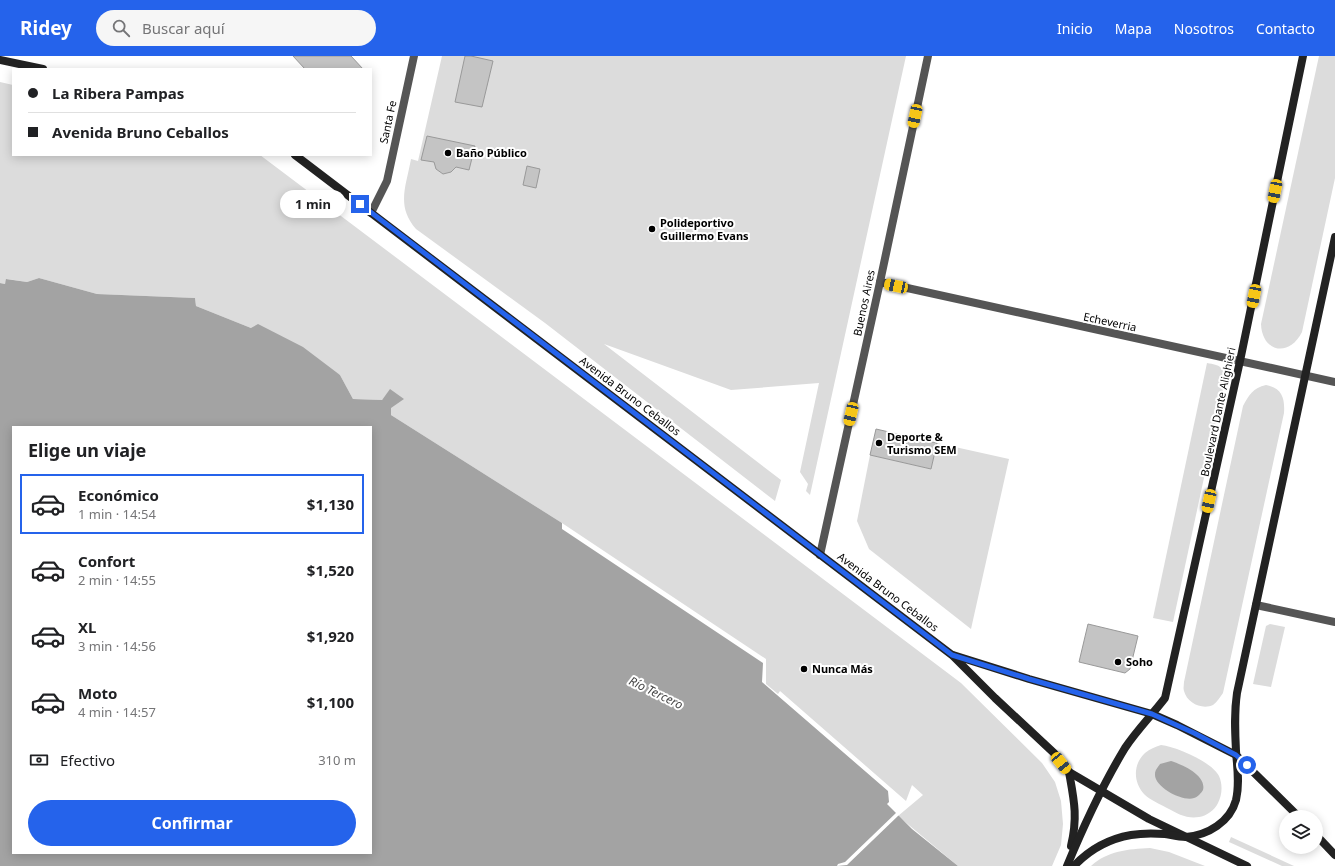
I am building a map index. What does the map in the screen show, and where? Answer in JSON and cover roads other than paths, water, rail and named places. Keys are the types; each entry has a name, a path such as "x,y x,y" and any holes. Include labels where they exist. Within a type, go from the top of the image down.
{"main road":[{"name":"Boulevard Dante Alighieri","path":"1066,866 1100,792 1126,747 1165,698 1168,688 1240,361 1303,56"},
{"path":"0,60 38,68"},
{"name":"Avenida Bruno Ceballos","path":"296,156 952,655 1054,753 1069,772 1100,792"},
{"path":"1074,866 1083,856 1112,839 1147,833 1184,837 1211,830 1221,824 1229,815 1236,801 1239,784 1234,714 1236,700 1335,237"},
{"name":"Avenida Bruno Ceballos","path":"952,655 1029,679 1152,714"},
{"path":"1152,714 1194,733 1236,755 1292,810"},
{"path":"1066,866 1074,833 1076,815 1069,772"},
{"path":"1100,792 1149,820 1247,866"},
{"path":"1323,842 1335,855"}],"street":[{"name":"Santa Fe","path":"371,212 387,181 414,56"},
{"name":"Buenos Aires","path":"820,555 928,56"},
{"name":"Echeverria","path":"880,282 1335,382"},
{"path":"1256,605 1335,622"}],"water":[{"name":"Río Tercero","path":"39,278 97,294 195,298 196,306 251,328 258,324 303,347 340,375 353,399 382,400 390,389 404,399 391,408 391,415 562,523 562,529 763,663 762,682 888,791 889,802 887,804 912,829 958,866 0,866 0,283 5,284 6,279 27,282"},
{"path":"1171,761 1192,771 1201,780 1203,790 1198,796 1189,799 1183,798 1170,792 1159,784 1156,779 1156,770 1160,764"}],"place":[{"name":"Baño Público","path":"448,153"},
{"name":"Polideportivo Guillermo Evans","path":"652,229"},
{"name":"Deporte & Turismo SEM","path":"879,443"},
{"name":"Soho","path":"1118,662"},
{"name":"Nunca Más","path":"804,669"}]}
